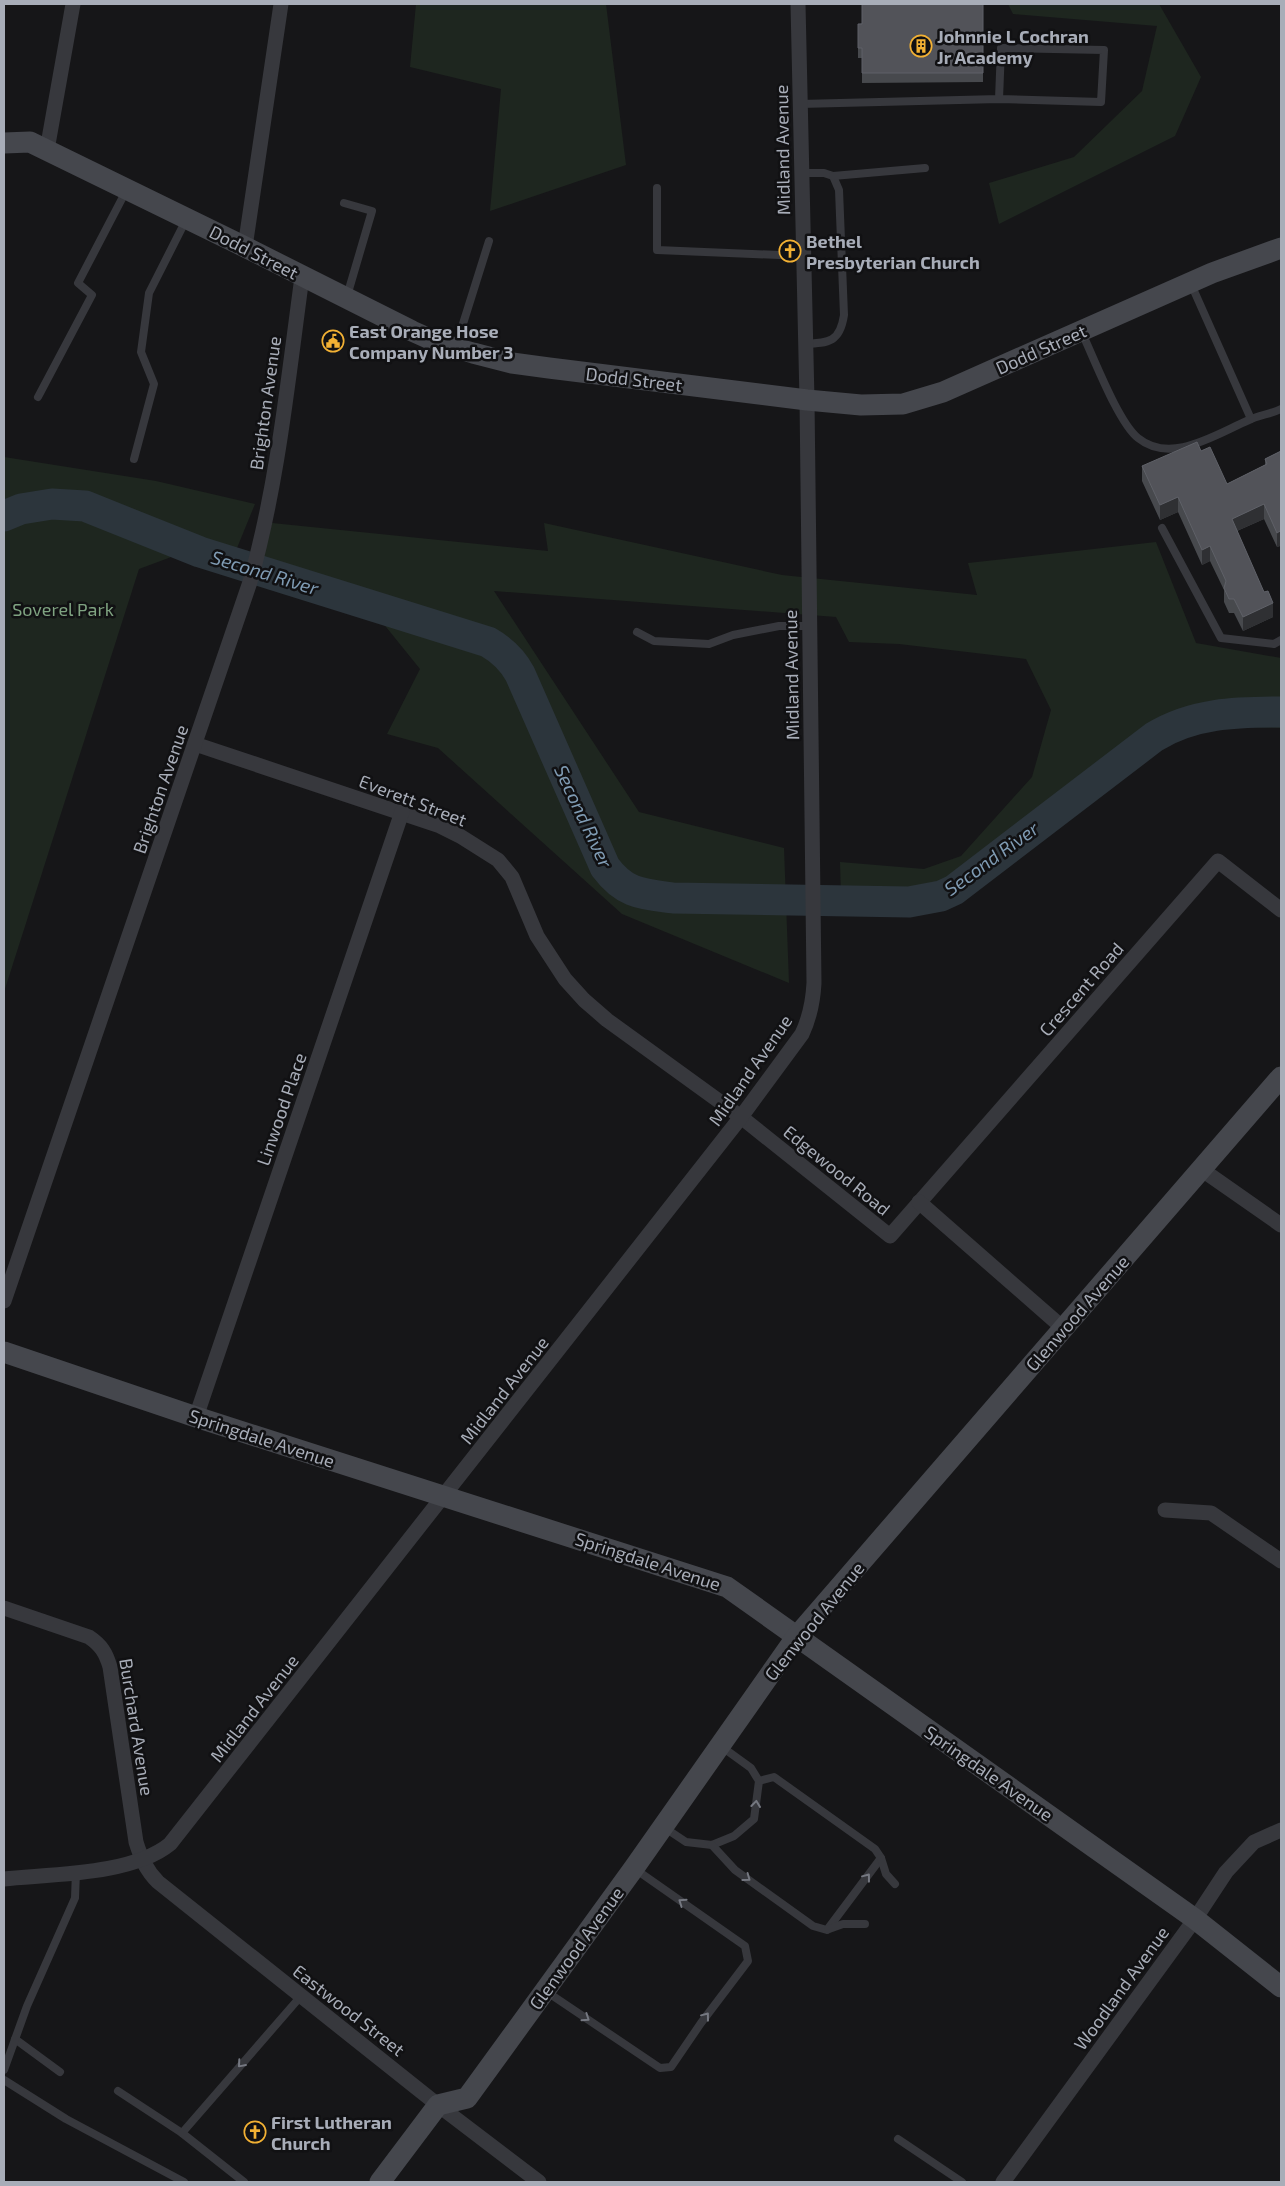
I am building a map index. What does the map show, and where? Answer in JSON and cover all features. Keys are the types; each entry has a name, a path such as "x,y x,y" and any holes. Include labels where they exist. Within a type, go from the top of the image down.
{"street":[{"path":"47,150 74,4"},
{"path":"245,247 281,4"},
{"name":"Midland Avenue","path":"4,1879 118,1866 142,1860 161,1851 177,1835 741,1117 802,1034 809,1019 813,1002 814,983 813,887 807,400 798,4"},
{"name":"Dodd Street","path":"4,143 30,142 187,218 412,332 456,348 512,362 548,368 807,400 880,405 903,404 924,399 1190,283 1281,248"},
{"name":"Brighton Avenue","path":"4,1301 250,582 271,494 302,277"},
{"name":"Everett Street","path":"195,744 440,826 498,860 512,877 536,936 564,979 607,1020 741,1117"},
{"name":"Linwood Place","path":"196,1417 402,812"},
{"name":"Crescent Road","path":"919,1202 1218,861 1281,910"},
{"name":"Glenwood Avenue","path":"438,2105 467,2098 664,1826 797,1636 1281,1077"},
{"name":"Edgewood Road","path":"741,1117 890,1236 919,1202 1063,1328"},
{"path":"1201,1169 1281,1225"},
{"name":"Springdale Avenue","path":"4,1352 196,1417 727,1587 1195,1919 1281,1986"},
{"path":"1165,1510 1211,1513 1281,1562"},
{"name":"Burchard Avenue","path":"4,1608 89,1637 99,1643 106,1654 110,1667 134,1831 142,1860"},
{"name":"Woodland Avenue","path":"1003,2182 1195,1919 1226,1872 1254,1842 1281,1830"},
{"name":"Eastwood Street","path":"142,1860 158,1882 438,2105 539,2182"},
{"path":"380,2182 438,2105"}],"lane":[{"path":"800,104 999,99 1101,102 1104,50 1001,48 999,99"},
{"path":"801,173 824,173 833,176 925,168"},
{"path":"805,344 827,343 839,333 843,325 839,190 833,176"},
{"path":"657,188 657,250 803,256"},
{"path":"38,397 92,295 78,283 127,189"},
{"path":"344,203 372,211 347,298"},
{"path":"134,459 154,384 141,352 150,293 187,218"},
{"path":"456,348 489,241"},
{"path":"1190,283 1251,419"},
{"path":"1081,332 1116,407 1136,437 1150,446 1168,449 1202,441 1281,408"},
{"path":"1162,528 1221,638 1274,644 1281,640"},
{"path":"637,632 654,641 709,644 733,635 779,626 810,626"},
{"path":"664,1826 686,1842 712,1845 734,1836 754,1819 759,1781 751,1768 720,1746"},
{"path":"759,1781 774,1777 875,1849 886,1874 895,1884"},
{"path":"712,1845 735,1870 813,1926 827,1930 842,1924 865,1924"},
{"path":"827,1930 880,1858"},
{"path":"546,1991 660,2068 665,2069 671,2067 701,2023 748,1961 745,1946 634,1868"},
{"path":"4,2070 27,2006 75,1898 76,1871"},
{"path":"182,2132 301,1996"},
{"path":"15,2039 60,2072"},
{"path":"4,2080 66,2119 184,2182"},
{"path":"118,2091 182,2132 244,2182"},
{"path":"898,2139 962,2182"}],"green space":[{"path":"416,4 606,4 626,165 490,211 501,89 410,67"},
{"path":"1008,4 1159,4 1201,77 1175,136 999,224 989,183 1074,157 1142,91 1157,26 1013,14"},
{"name":"Soverel Park","path":"4,457 156,481 255,504 230,565 182,553 139,569 4,992"},
{"path":"272,523 548,551 544,523 782,575 977,595 968,563 1156,542 1196,643 1281,658 1281,728 1194,725 951,896 841,897 840,862 924,869 961,856 1032,777 1051,710 1026,659 899,644 849,642 836,617 494,591 639,812 784,848 789,983 622,914 438,748 387,734 420,669 378,617 255,579"}],"building":[{"name":"Johnnie L Cochran Jr Academy","path":"862,4 983,4 983,73 862,73 862,48 858,48 858,24 862,24"},
{"path":"1197,442 1201,451 1210,447 1227,484 1267,464 1265,459 1281,451 1281,534 1280,531 1277,533 1264,504 1232,519 1264,592 1268,591 1273,603 1243,617 1234,599 1229,599 1224,588 1226,581 1210,546 1202,550 1178,497 1160,505 1142,466"}],"waterway":[{"name":"Second River","path":"4,516 21,509 52,504 85,506 200,552 488,642 506,655 520,674 605,867 612,876 627,888 643,894 673,898 909,902 941,896 954,890 1154,737 1169,729 1199,719 1231,714 1281,712"}],"place":[{"name":"Johnnie L Cochran Jr Academy","path":"921,46"},
{"name":"Bethel Presbyterian Church","path":"790,251"},
{"name":"East Orange Hose Company Number 3","path":"333,341"},
{"name":"First Lutheran Church","path":"255,2132"}]}
